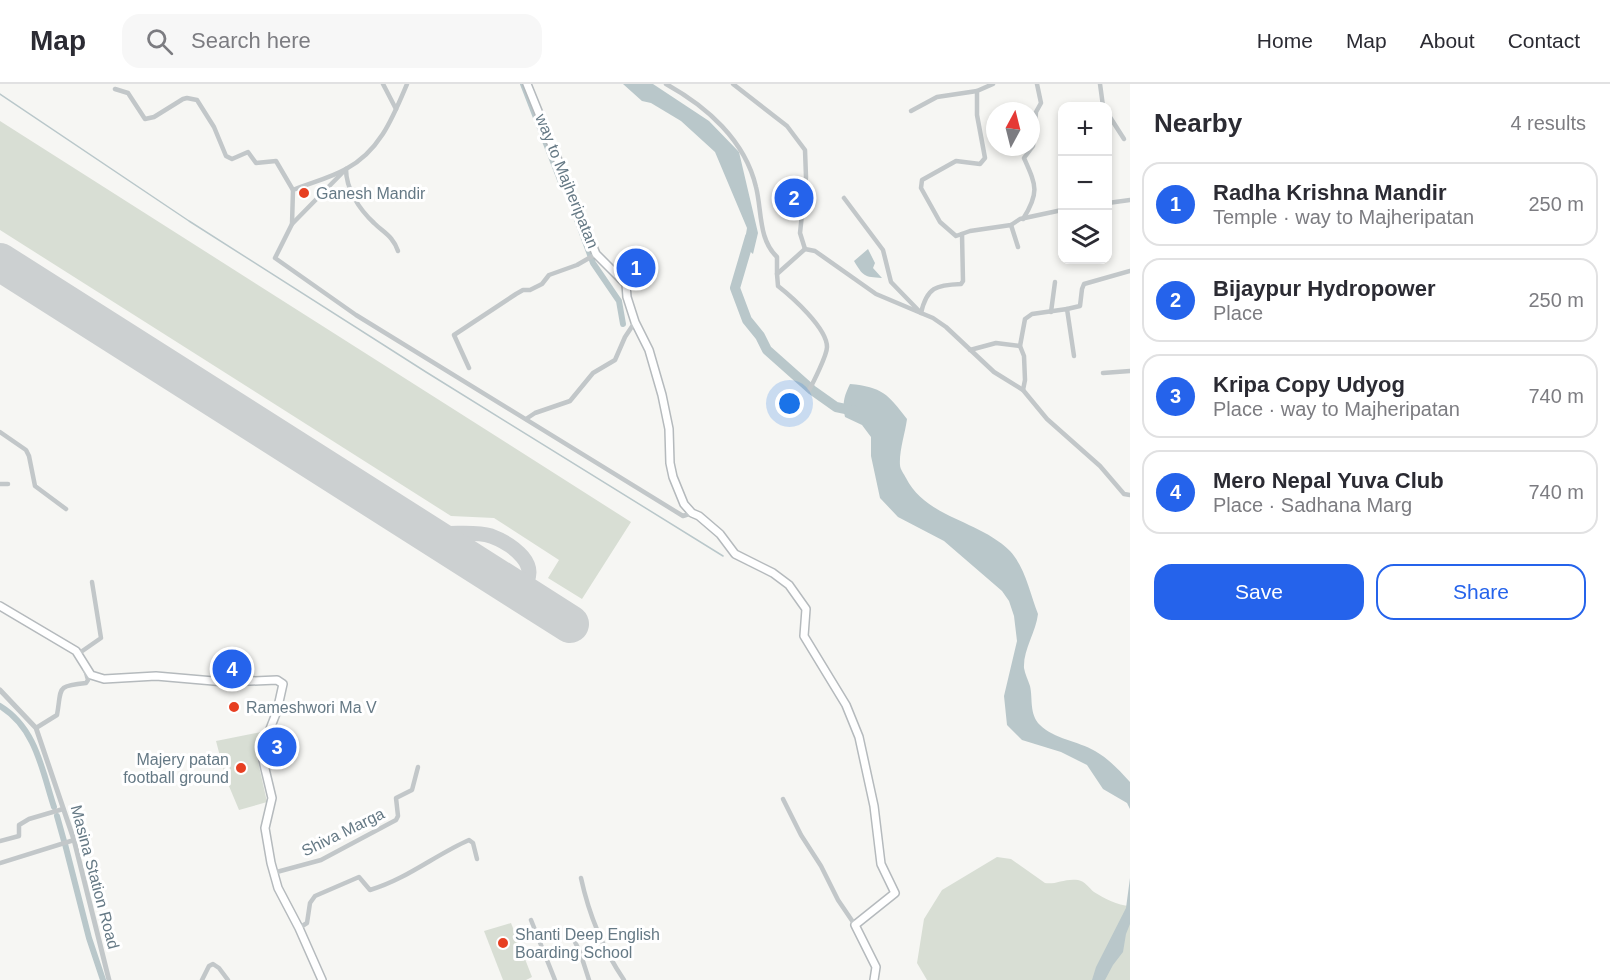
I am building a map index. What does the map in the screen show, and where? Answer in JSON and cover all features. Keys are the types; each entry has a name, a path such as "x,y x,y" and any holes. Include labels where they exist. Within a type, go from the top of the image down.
{"main road":[{"name":"way to Majheripatan","path":"527,84 596,254 626,284 627,297 635,322 649,350 662,395 669,429 670,463 684,504 720,534 735,554 773,573 789,585 806,609 803,625 804,636 846,705 854,723 874,806 881,864 895,893 855,925"},
{"path":"0,606 78,654 91,675 104,679 156,676 225,682 277,680 283,684 277,711 261,752 272,798 265,828 278,888 322,980"},
{"path":"855,925 876,967 874,980"}],"street":[{"path":"383,84 396,109"},
{"path":"407,84 393,119 374,148 346,169 292,224 274,258 356,315 683,516 692,513"},
{"path":"666,84 690,98 717,119 747,164 756,186 764,236 769,250 777,257 778,286 799,304 825,337 827,348 810,388"},
{"path":"733,84 787,126 805,150 807,177 800,233 805,249"},
{"path":"911,111 936,97 977,91 993,84"},
{"path":"1023,219 1034,200 1035,193 1032,177 1024,158 1033,146 1036,112 1041,103 1037,84"},
{"path":"1100,84 1102,102"},
{"path":"115,89 128,93 146,119 154,117 183,99 197,100 214,127 226,156 232,159 248,152 256,163 276,162 293,190 292,224"},
{"path":"977,91 977,115 985,158 980,164 956,161 922,180 921,188 940,222 956,236 1011,225 1023,219 1058,211"},
{"path":"1112,121 1124,139"},
{"path":"293,190 346,169"},
{"path":"346,169 349,190 374,223 391,235 398,251"},
{"path":"844,198 883,250 891,282 921,313"},
{"path":"1112,202 1130,200"},
{"path":"1011,225 1018,247"},
{"path":"921,313 931,290 940,285 963,282 962,234"},
{"path":"777,274 805,249"},
{"path":"805,249 815,251 876,294 933,318 946,327 994,372 1023,390 1047,419 1100,466 1124,494 1130,495"},
{"path":"469,368 454,335 516,294 542,284 549,275 578,265 596,254"},
{"path":"1023,390 1024,364 1020,346 1025,319 1032,314 1080,306 1084,284 1130,271"},
{"path":"1051,312 1055,282"},
{"path":"1066,309 1074,356"},
{"path":"526,419 535,413 570,401 592,373 615,360 625,337 635,322"},
{"path":"970,350 996,343 1020,346"},
{"path":"1103,373 1130,371"},
{"path":"0,432 26,450 35,486 66,509"},
{"path":"0,484 8,484"},
{"path":"78,654 101,638 92,582"},
{"path":"36,728 57,715 62,688 71,684 86,683 85,667"},
{"name":"Masina Station Road","path":"0,690 36,728 74,840 109,980"},
{"name":"Shiva Marga","path":"273,873 321,860 396,820 398,816 396,798 412,790 418,767"},
{"path":"783,799 838,900 855,925"},
{"path":"0,841 19,836 20,825 28,819 63,809"},
{"path":"0,863 74,840"},
{"path":"299,928 307,923 310,903 315,896 359,877 370,890 387,885 469,840 473,843 477,859"},
{"path":"581,878 587,906 603,946 624,980"},
{"path":"531,920 555,980"},
{"path":"573,938 589,980"},
{"path":"202,980 209,966 213,964 228,980"}],"shaded area":[{"path":"623,84 653,84 709,121 739,152 758,233 753,254 744,246 747,228 715,152 681,121 651,103 642,101"},
{"path":"0,121 631,522 582,599 548,578 559,560 494,518 451,516 0,230"},
{"path":"868,249 875,263 873,268 882,278 865,275 854,261"},
{"path":"850,384 870,387 883,393 895,403 907,419 900,465 915,491 940,511 997,541 1015,557 1023,572 1038,614 1024,661 1034,716 1046,730 1095,751 1118,769 1130,782 1130,809 1127,803 1103,789 1087,765 1061,752 1022,740 1007,725 1004,696 1017,641 1014,616 1009,601 1002,591 944,541 898,517 880,498 871,456 871,437 862,425 845,417 844,400"},
{"name":"Majery patan football ground","path":"261,732 262,742 257,757 267,802 239,810 226,779 216,741"},
{"path":"997,857 1011,859 1045,883 1080,881 1107,899 1130,906 1130,980 927,980 917,963 924,919 942,890"},
{"path":"1130,878 1130,924 1123,952 1105,980 1092,980 1096,967 1126,908"},
{"path":"511,923 532,977 526,980 503,980 484,931"}],"waterway":[{"path":"523,84 562,185 571,199 593,263 619,301 623,324"},
{"path":"0,94 189,221 426,372 723,556"},
{"path":"750,237 735,288 747,320 760,336 767,350 812,390 836,407 855,411"},
{"path":"0,706 12,715 30,738 54,807"},
{"path":"57,816 64,841"},
{"path":"65,844 89,938 103,980"}],"taxiway":[{"path":"412,524 430,532 476,533 491,536 516,550 527,564 529,572 521,589 505,593 493,587 474,563"}],"runway":[{"path":"0,262 570,624"}],"place":[{"name":"Ganesh Mandir","path":"304,193"},
{"name":"Bijaypur Hydropower","path":"794,198"},
{"name":"Radha Krishna Mandir","path":"636,268"},
{"name":"Mero Nepal Yuva Club","path":"232,669"},
{"name":"Rameshwori Ma V","path":"234,707"},
{"name":"Kripa Copy Udyog","path":"277,747"},
{"name":"Majery patan football ground","path":"241,768"},
{"name":"Shanti Deep English Boarding School","path":"503,943"}]}
